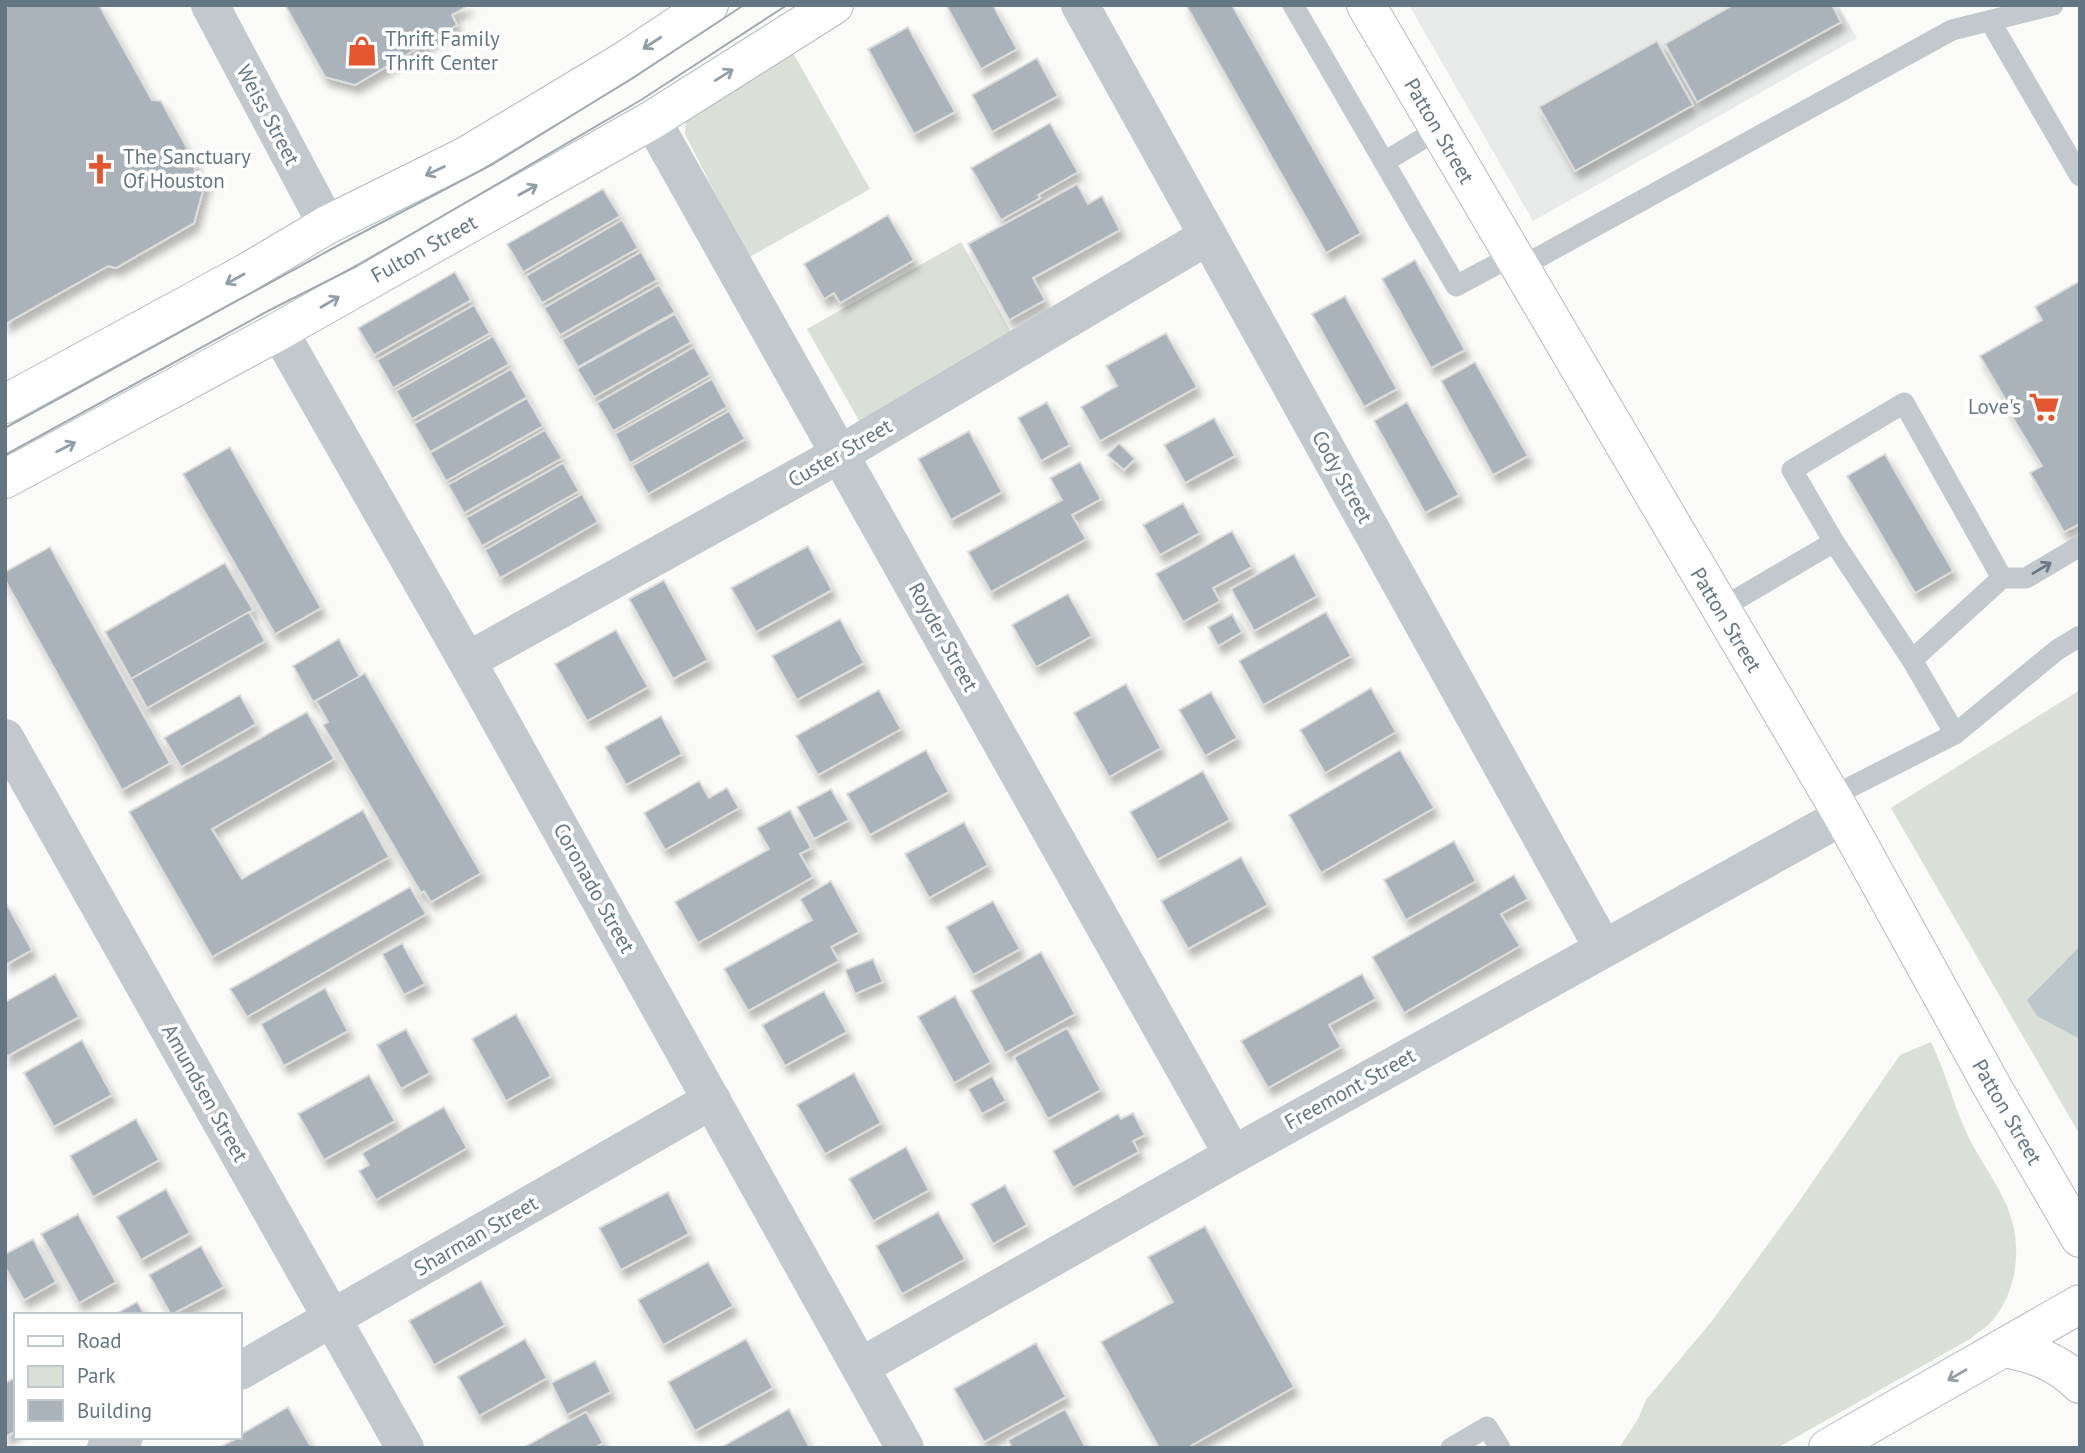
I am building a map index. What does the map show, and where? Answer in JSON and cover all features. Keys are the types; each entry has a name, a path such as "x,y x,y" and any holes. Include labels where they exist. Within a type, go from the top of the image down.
{"main road":[{"path":"5,404 246,273 327,225 466,156 621,63 709,5"},
{"name":"Fulton Street","path":"5,479 279,331 652,120 834,5"},
{"name":"Patton Street","path":"1366,5 1837,807 1994,1090 2080,1238"},
{"path":"1828,1448 2080,1304"},
{"path":"2003,1348 2031,1353 2057,1365 2080,1384"}],"street":[{"name":"Weiss Street","path":"210,5 327,225"},
{"name":"Cody Street","path":"1080,5 1603,948"},
{"name":"Royder Street","path":"652,120 1233,1154"},
{"name":"Custer Street","path":"467,661 840,454 1208,236"},
{"name":"Coronado Street","path":"279,331 467,661 905,1448"},
{"name":"Amundsen Street","path":"5,738 405,1448"},
{"name":"Freemont Street","path":"860,1367 1233,1154 1603,948 1837,807"},
{"name":"Sharman Street","path":"242,1370 712,1100"}],"lane":[{"path":"1293,5 1456,286 1516,262 1952,30 2053,5"},
{"path":"1990,21 2080,176"},
{"path":"1384,162 1439,129"},
{"path":"1955,734 1912,660 1834,542 1792,470 1903,402 2002,578"},
{"path":"1720,609 1834,542"},
{"path":"1912,660 2002,578 2026,578 2080,546"},
{"path":"1837,807 1955,734 2057,650 2080,636"},
{"path":"1451,1448 1487,1426 1500,1448"}],"shaded area":[{"path":"1409,5 1838,5 1857,38 1533,221"},
{"path":"2080,946 2080,1039 2037,1016 2027,1000"}],"green space":[{"path":"793,53 870,189 748,258 685,134 686,116"},
{"path":"961,242 1014,337 861,424 807,329"},
{"path":"2080,690 2080,1135 1891,808"},
{"path":"1931,1042 1964,1126 2000,1191 2013,1225 2016,1250 2014,1276 1999,1312 1970,1339 1777,1448 1619,1448 1638,1419 1646,1400 1712,1321 1798,1203 1900,1055"}],"building":[{"name":"The Sanctuary Of Houston","path":"5,5 99,5 152,100 161,101 196,164 194,174 207,176 194,223 116,268 108,266 5,324"},
{"name":"Thrift Family Thrift Center","path":"285,5 469,5 452,15 457,25 355,85 325,77"},
{"path":"946,5 993,5 1017,49 981,69"},
{"path":"1186,5 1232,5 1361,233 1326,253"},
{"path":"1733,5 1832,5 1841,22 1697,102 1665,44"},
{"path":"908,27 955,112 914,134 868,49"},
{"path":"1657,41 1693,105 1575,171 1539,107"},
{"path":"1037,58 1058,96 992,132 972,95"},
{"path":"1050,123 1078,172 1001,220 971,168"},
{"path":"1077,184 1088,204 1102,196 1120,230 1033,278 1045,300 1009,320 968,244"},
{"path":"603,189 620,216 523,272 507,244"},
{"path":"888,215 914,260 840,303 834,293 824,299 804,264"},
{"path":"622,220 638,248 542,303 526,276"},
{"path":"641,252 657,280 560,335 544,308"},
{"path":"1415,260 1465,350 1431,368 1382,279"},
{"path":"455,272 471,300 374,355 358,328"},
{"name":"Love's","path":"2080,281 2080,524 2064,532 2030,473 2042,466 2006,407 2009,406 1980,356 2042,320 2035,307"},
{"path":"659,285 675,312 578,367 562,340"},
{"path":"1345,296 1397,389 1364,407 1312,314"},
{"path":"474,305 490,333 393,388 377,360"},
{"path":"675,314 691,342 594,397 577,369"},
{"path":"1166,333 1197,387 1100,441 1081,407 1117,386 1106,366"},
{"path":"493,336 509,364 412,419 396,391"},
{"path":"694,347 710,375 613,431 597,403"},
{"path":"1475,362 1528,456 1493,475 1441,381"},
{"path":"511,369 527,397 430,452 414,424"},
{"path":"712,379 727,407 630,463 615,434"},
{"path":"527,398 543,426 446,481 430,453"},
{"path":"1047,402 1070,445 1041,461 1018,418"},
{"path":"1407,402 1459,495 1425,513 1374,421"},
{"path":"729,411 745,439 648,494 632,466"},
{"path":"1214,418 1235,456 1185,483 1164,445"},
{"path":"545,430 562,458 464,513 448,485"},
{"path":"969,431 1002,492 951,520 918,459"},
{"path":"1119,443 1135,459 1124,470 1107,455"},
{"path":"230,447 321,608 275,634 183,474"},
{"path":"1885,454 1953,571 1915,593 1847,476"},
{"path":"1080,462 1101,499 1072,515 1086,539 991,592 968,552 1062,500 1050,478"},
{"path":"563,463 579,491 482,546 466,518"},
{"path":"582,494 598,522 500,578 485,550"},
{"path":"1183,503 1200,533 1160,555 1143,525"},
{"path":"1232,531 1252,567 1213,588 1220,601 1183,622 1156,574"},
{"path":"808,546 832,590 756,632 731,588"},
{"path":"50,547 170,763 122,790 5,580 5,572"},
{"path":"1294,554 1317,596 1254,631 1231,589"},
{"path":"225,563 253,610 131,679 105,632"},
{"path":"664,580 708,660 673,679 629,599"},
{"path":"1068,594 1092,636 1036,667 1012,625"},
{"path":"249,612 265,641 147,708 131,679"},
{"path":"1326,612 1351,656 1263,705 1239,661"},
{"path":"1232,614 1242,632 1218,646 1208,627"},
{"path":"840,619 864,663 797,700 772,656"},
{"path":"616,630 648,687 587,721 555,664"},
{"path":"339,639 360,677 313,702 293,666"},
{"path":"365,673 481,873 431,902 424,891 421,893 323,725 328,722 316,701"},
{"path":"1126,684 1161,748 1109,777 1074,713"},
{"path":"1371,688 1396,732 1325,773 1300,730"},
{"path":"879,690 901,729 818,775 796,736"},
{"path":"1211,692 1237,738 1205,756 1179,710"},
{"path":"240,695 256,724 181,767 164,738"},
{"path":"307,712 334,759 212,829 242,879 363,810 389,857 212,957 129,812"},
{"path":"661,716 682,754 626,785 605,747"},
{"path":"926,750 949,792 870,835 847,794"},
{"path":"1400,750 1434,808 1321,873 1289,815"},
{"path":"1203,771 1230,820 1157,860 1130,812"},
{"path":"699,781 709,798 727,788 739,808 665,850 644,813"},
{"path":"831,789 849,820 814,839 797,807"},
{"path":"790,810 811,848 800,854 813,877 698,943 675,902 769,849 757,828"},
{"path":"964,822 988,865 929,898 905,854"},
{"path":"1454,841 1476,881 1406,920 1384,880"},
{"path":"1241,857 1268,905 1188,949 1161,901"},
{"path":"1514,875 1528,899 1501,914 1520,946 1404,1013 1372,957"},
{"path":"831,881 859,932 831,947 839,961 748,1011 724,969 812,920 800,899"},
{"path":"410,887 426,914 247,1017 230,989"},
{"path":"993,901 1020,949 973,975 946,927"},
{"path":"5,904 32,950 5,965"},
{"path":"402,943 425,984 404,995 382,954"},
{"path":"1041,952 1075,1014 1005,1053 971,991"},
{"path":"873,959 883,982 855,994 845,970"},
{"path":"55,974 79,1017 6,1057 5,1002"},
{"path":"1362,974 1376,999 1329,1025 1341,1047 1268,1088 1241,1041"},
{"path":"325,988 348,1031 284,1066 261,1024"},
{"path":"824,991 847,1032 785,1066 762,1025"},
{"path":"955,996 991,1062 954,1083 918,1017"},
{"path":"516,1014 551,1076 506,1101 472,1039"},
{"path":"1067,1028 1101,1090 1048,1119 1014,1057"},
{"path":"406,1029 430,1073 401,1089 377,1045"},
{"path":"82,1040 112,1095 54,1127 24,1073"},
{"path":"854,1073 881,1123 825,1154 797,1105"},
{"path":"369,1075 395,1121 324,1160 298,1114"},
{"path":"992,1076 1006,1101 982,1114 968,1089"},
{"path":"444,1107 467,1148 376,1200 359,1171 369,1165 362,1153"},
{"path":"1133,1113 1145,1135 1133,1141 1139,1152 1073,1188 1053,1151 1118,1114 1121,1119"},
{"path":"136,1119 159,1160 93,1197 70,1156"},
{"path":"906,1147 929,1190 873,1221 849,1179"},
{"path":"1005,1185 1027,1225 993,1244 971,1204"},
{"path":"166,1189 190,1233 141,1260 117,1217"},
{"path":"668,1192 689,1234 621,1270 599,1228"},
{"path":"938,1212 965,1259 902,1294 876,1246"},
{"path":"78,1214 116,1282 79,1303 41,1234"},
{"path":"1205,1226 1294,1387 1187,1448 1159,1448 1101,1342 1173,1302 1148,1257"},
{"path":"33,1239 56,1282 24,1300 5,1267 5,1254"},
{"path":"201,1246 224,1287 175,1313 170,1313 149,1275"},
{"path":"708,1262 733,1306 663,1345 638,1300"},
{"path":"481,1281 505,1325 434,1365 409,1321"},
{"path":"137,1302 144,1313 118,1313"},
{"path":"525,1339 547,1378 479,1416 458,1377"},
{"path":"746,1339 773,1388 695,1431 668,1382"},
{"path":"1036,1343 1066,1397 984,1442 954,1389"},
{"path":"595,1361 611,1392 567,1415 551,1383"},
{"path":"14,1378 14,1432 5,1437 5,1383"},
{"path":"288,1407 311,1447 218,1448 236,1439 242,1439 242,1434"},
{"path":"789,1409 810,1448 720,1448"},
{"path":"1065,1409 1086,1448 1012,1448 1008,1440"},
{"path":"586,1412 603,1443 594,1448 523,1448"}],"tram line":[{"path":"5,428 337,246 493,164 744,5"},
{"path":"5,455 268,311 357,266 641,100 787,5"}],"place":[{"name":"Thrift Family Thrift Center","path":"362,51"},
{"name":"The Sanctuary Of Houston","path":"100,169"},
{"name":"Love's","path":"2044,407"}]}
